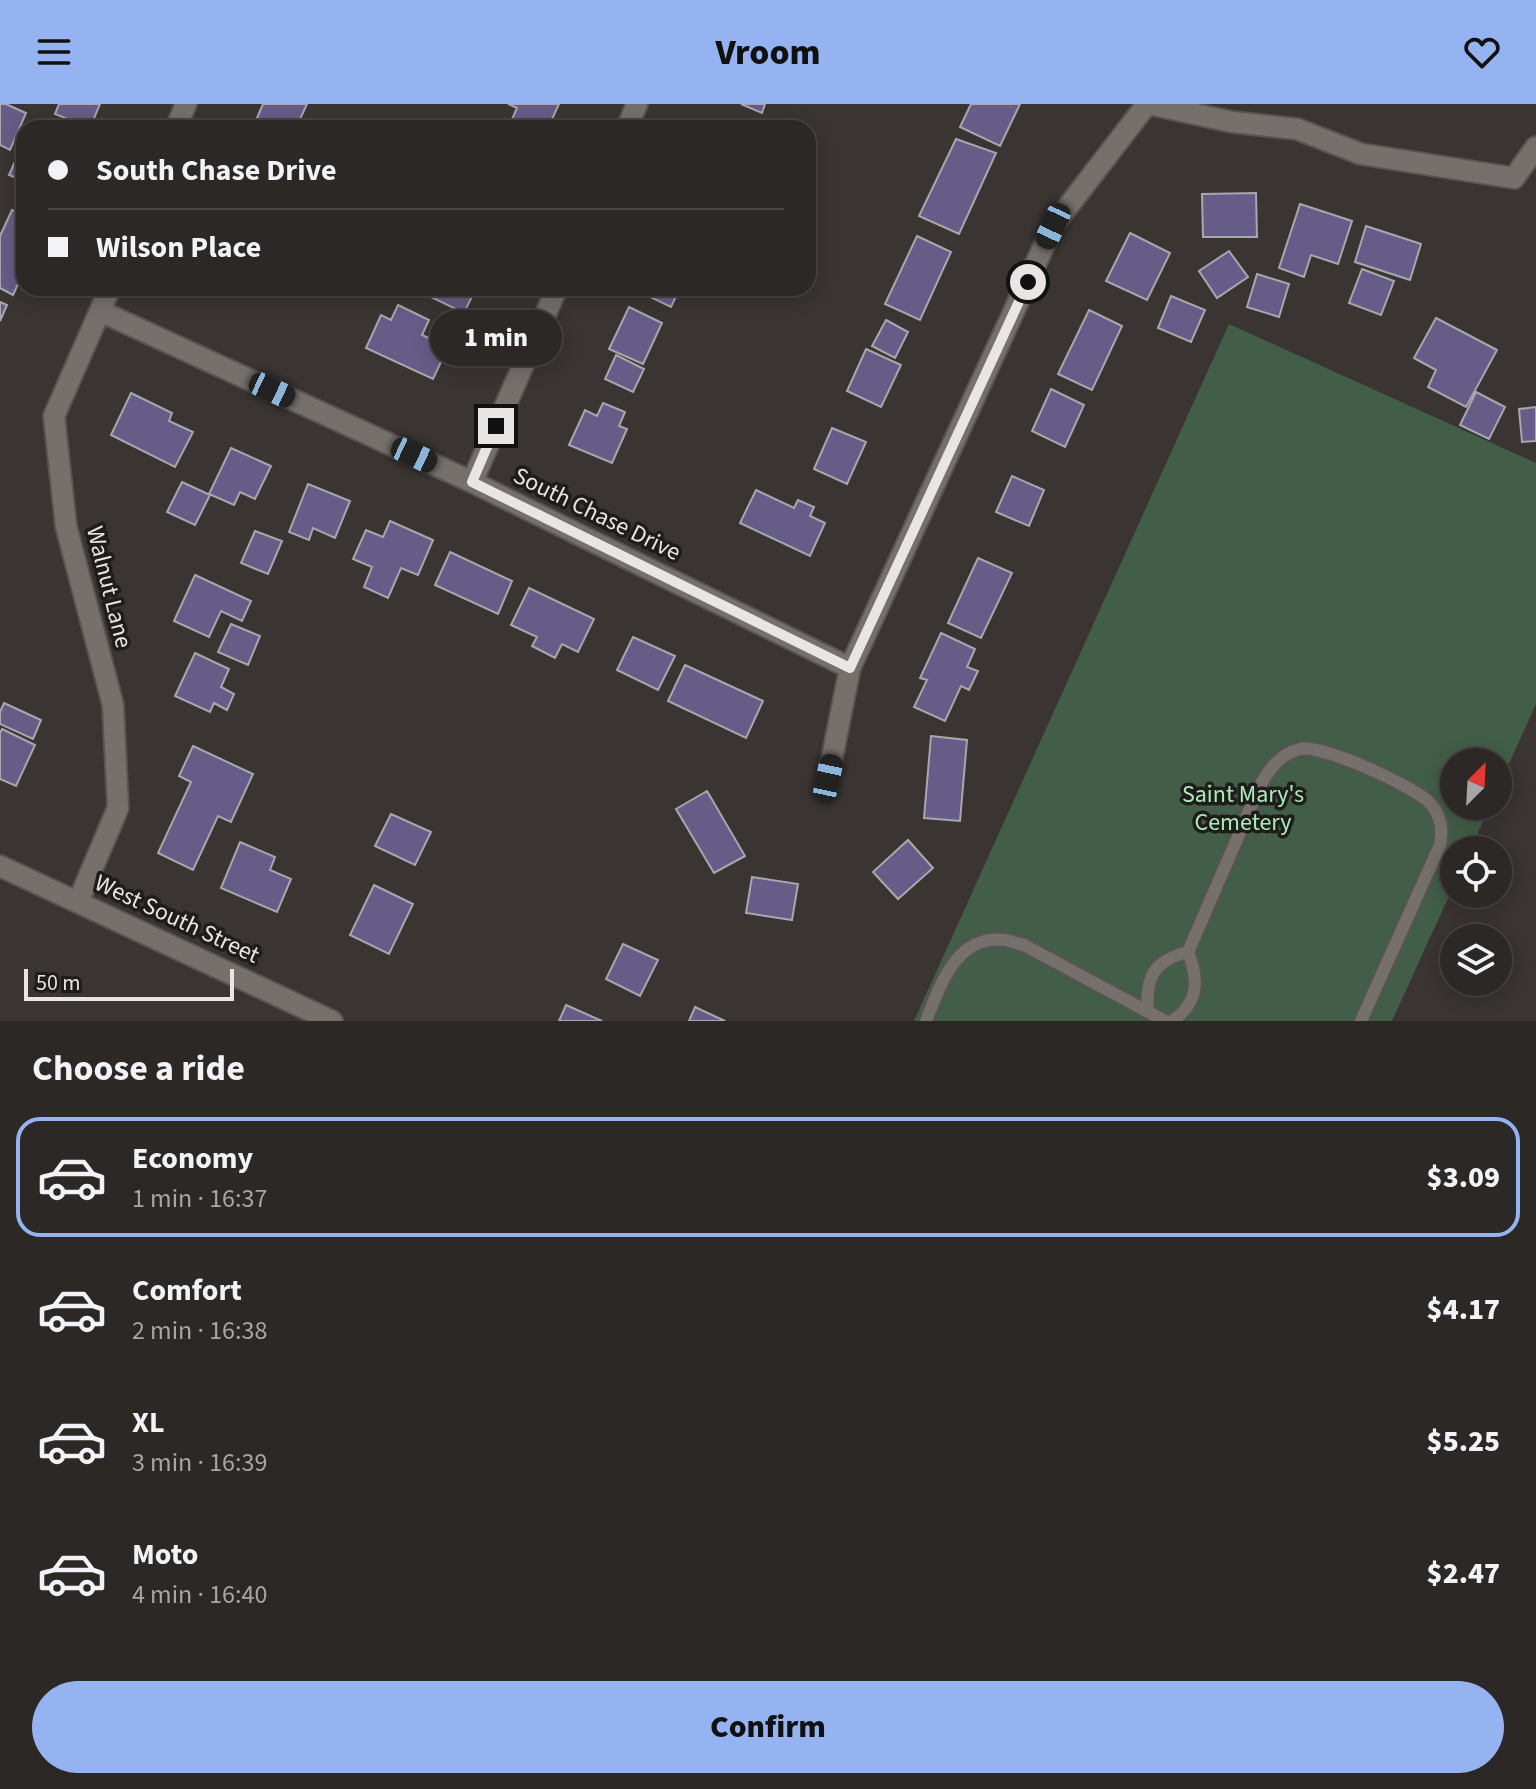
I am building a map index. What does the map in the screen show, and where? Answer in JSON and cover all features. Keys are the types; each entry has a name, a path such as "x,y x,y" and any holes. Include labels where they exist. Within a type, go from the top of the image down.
{"street":[{"path":"828,778 850,668 1053,226 1148,104 1232,122 1297,129 1361,154 1514,178 1536,147"},
{"name":"Walnut Lane","path":"78,902 118,808 113,705 66,526 54,416 107,296"},
{"path":"472,482 553,296"},
{"name":"South Chase Drive","path":"100,311 472,482 850,668"},
{"name":"West South Street","path":"0,866 332,1021"}],"lane":[{"path":"1172,1021 1184,1013 1194,993 1193,964 1188,952 1260,786 1272,766 1287,754 1302,749 1339,755 1415,791 1430,803 1439,817 1443,832 1440,845 1361,1021"},
{"path":"926,1021 954,961 968,949 1004,939 1024,945 1157,1018"},
{"path":"1157,1018 1146,997 1153,971 1175,955 1188,952"}],"green space":[{"name":"Saint Mary's Cemetery","path":"1229,324 1536,463 1536,704 1512,757 1512,748 1440,748 1440,820 1484,820 1476,836 1440,836 1440,908 1444,908 1392,1021 914,1021"}],"building":[{"path":"0,104 6,104 26,113 23,120 16,120 16,136 10,150 0,145"},
{"path":"59,104 100,104 93,120 70,120 55,114"},
{"path":"263,104 307,104 300,120 257,118"},
{"path":"508,104 559,104 552,120 512,120 517,108"},
{"path":"741,104 765,104 762,113"},
{"path":"971,104 1020,104 1000,146 960,127"},
{"path":"956,139 996,153 959,234 919,216"},
{"path":"16,159 16,178 9,175"},
{"path":"1256,193 1257,237 1203,237 1202,194"},
{"path":"1300,204 1352,221 1338,264 1311,255 1304,277 1279,268"},
{"path":"12,210 16,212 16,288 13,295 0,288 0,236"},
{"path":"1366,226 1421,244 1410,280 1355,262"},
{"path":"1130,233 1170,253 1147,300 1106,281"},
{"path":"917,236 951,252 920,320 885,304"},
{"path":"1229,251 1248,277 1217,298 1199,271"},
{"path":"1362,269 1394,281 1381,315 1349,303"},
{"path":"1257,274 1289,284 1279,317 1247,307"},
{"path":"431,296 472,296 464,313"},
{"path":"648,296 676,296 671,307"},
{"path":"1171,296 1205,310 1191,342 1158,328"},
{"path":"0,302 7,305 0,321"},
{"path":"398,305 429,320 422,335 448,347 433,379 366,348 381,315 391,320"},
{"path":"629,307 662,323 643,364 609,349"},
{"path":"1089,310 1122,326 1092,390 1058,374"},
{"path":"1436,318 1497,350 1466,407 1428,387 1436,370 1414,358"},
{"path":"886,320 908,332 895,358 872,346"},
{"path":"866,349 901,365 881,407 847,391"},
{"path":"616,355 644,369 633,392 605,379"},
{"path":"1051,389 1084,405 1065,447 1032,431"},
{"path":"1476,392 1505,407 1489,439 1460,425"},
{"path":"131,393 172,413 169,421 193,432 175,467 111,435"},
{"path":"603,403 625,412 619,426 627,429 612,463 569,445 585,410 597,416"},
{"path":"1536,407 1536,441 1522,442 1519,409"},
{"path":"832,428 866,442 847,484 814,469"},
{"path":"231,448 271,466 255,499 240,492 234,505 209,494"},
{"path":"1012,476 1044,490 1029,526 996,512"},
{"path":"182,482 210,495 195,525 167,512"},
{"path":"308,484 350,501 335,538 313,528 309,540 289,532"},
{"path":"756,490 794,508 798,500 814,507 810,516 825,523 810,556 740,523"},
{"path":"390,521 433,540 418,575 401,568 388,598 364,587 372,567 353,559 366,530 383,537"},
{"path":"255,531 282,541 268,574 241,563"},
{"path":"450,552 512,581 498,614 435,585"},
{"path":"978,558 1012,573 981,638 948,623"},
{"path":"195,575 251,601 242,621 221,611 209,637 174,621"},
{"path":"529,588 594,619 578,652 562,644 555,658 532,646 537,637 511,625"},
{"path":"231,624 260,636 248,665 218,652"},
{"path":"941,633 975,649 967,667 978,671 969,690 961,686 945,721 914,707 927,680 920,678"},
{"path":"633,637 675,656 658,690 617,670"},
{"path":"195,653 229,669 221,687 234,694 227,710 214,703 210,712 175,696"},
{"path":"685,665 763,701 746,738 668,701"},
{"path":"4,703 41,720 33,739 0,724"},
{"path":"2,729 35,745 16,786 0,779"},
{"path":"931,736 967,740 960,821 924,818"},
{"path":"193,746 253,774 231,822 218,816 193,870 158,853 191,782 179,776"},
{"path":"707,791 745,856 714,873 676,809"},
{"path":"391,814 431,832 415,865 375,846"},
{"path":"908,840 933,868 898,899 873,872"},
{"path":"240,842 275,857 270,870 291,879 277,912 221,888"},
{"path":"752,877 798,884 792,920 746,913"},
{"path":"374,885 413,904 389,954 350,935"},
{"path":"623,944 658,960 640,996 606,979"},
{"path":"566,1005 602,1021 559,1021"},
{"path":"695,1007 725,1021 689,1021"}],"route":[{"path":"496,426 472,482 850,668 1028,282"}]}
